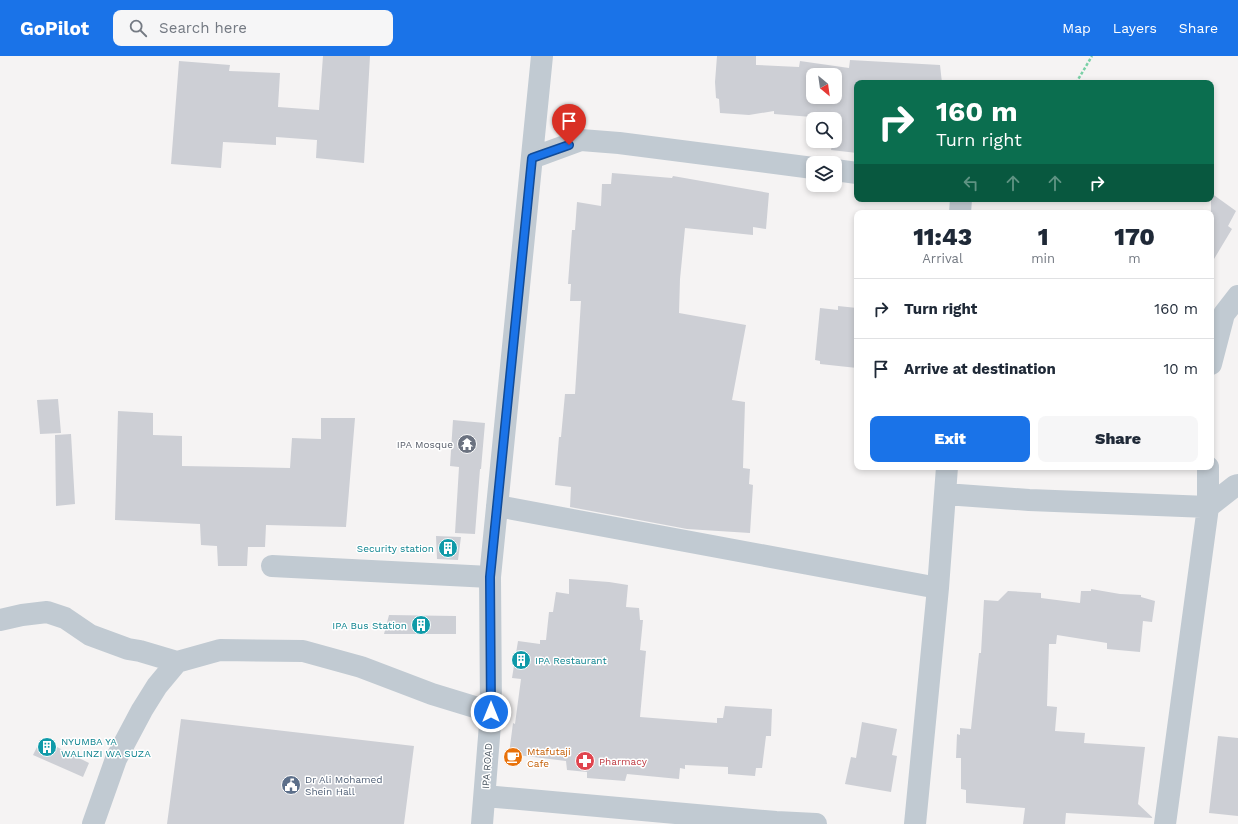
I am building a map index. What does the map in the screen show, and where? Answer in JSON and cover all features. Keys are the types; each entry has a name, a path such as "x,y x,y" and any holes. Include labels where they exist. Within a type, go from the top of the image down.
{"street":[{"name":"IPA ROAD","path":"482,824 491,712 490,577 542,56"},
{"path":"532,158 582,140 619,143 806,167"},
{"path":"842,171 854,173"},
{"path":"1214,352 1224,314 1238,296"},
{"path":"915,824 938,588 947,470"},
{"path":"1165,824 1208,507 1208,470"},
{"path":"945,494 1036,500 1208,507 1238,485"},
{"path":"497,506 938,588"},
{"path":"272,566 490,577"},
{"path":"0,620 22,615 47,612 65,618 90,635 128,649 177,662 220,650 303,651 361,667 432,694 491,712"},
{"path":"94,824 116,759 142,710 157,686 177,662"},
{"path":"485,796 776,822 816,824"}],"path":[{"path":"1078,80 1092,56"}],"building":[{"path":"323,56 370,56 364,163 316,158 317,140 276,137 276,145 223,142 221,168 171,164 179,61 230,65 229,71 280,73 278,107 319,110"},
{"path":"717,56 756,56 756,65 799,67 800,61 849,68 850,60 940,65 942,80 854,80 854,153 831,150 831,148 842,148 842,112 806,112 806,117 774,114 774,111 749,115 720,113 719,99 716,98 715,82"},
{"path":"612,173 672,178 673,176 769,193 766,229 753,227 753,235 685,228 680,279 679,313 746,325 732,400 745,402 743,468 750,469 749,484 753,485 750,533 687,529 570,507 571,487 555,485 559,437 561,437 565,394 575,394 581,301 570,301 571,284 568,284 572,230 575,230 577,202 601,206 602,184 611,184"},
{"path":"1214,195 1236,211 1228,226 1232,229 1214,259 1214,210 1211,210 1211,202 1214,202"},
{"path":"838,306 854,308 854,368 820,364 820,361 815,360 820,308 838,310"},
{"path":"58,399 61,433 40,434 37,400"},
{"path":"118,411 153,413 153,435 182,436 182,466 290,468 292,438 321,439 321,418 355,418 346,527 266,525 265,547 248,547 247,566 218,566 217,546 201,545 200,524 115,520"},
{"path":"453,420 485,423 475,534 455,533 459,467 450,466"},
{"path":"71,434 75,504 56,506 55,435"},
{"name":"Security station","path":"436,536 461,537 458,560 437,559"},
{"path":"569,579 628,585 626,607 639,608 640,620 643,620 640,650 646,651 640,717 717,723 717,718 723,718 725,706 772,709 771,736 766,736 762,768 756,768 755,776 728,774 728,767 685,765 685,769 680,768 679,779 627,774 625,781 587,778 587,772 567,770 566,761 509,754 521,679 512,678 518,641 540,644 540,640 546,640 549,612 553,612 556,592 569,594"},
{"path":"1091,589 1120,594 1141,595 1141,597 1155,601 1152,622 1143,621 1140,652 1107,649 1107,643 1057,635 1056,644 1049,644 1047,706 1057,707 1055,731 1085,733 1084,743 1145,747 1138,804 1153,818 1066,813 1065,824 1023,824 1025,808 966,803 966,790 961,789 961,758 956,758 957,734 960,735 960,728 971,729 979,653 981,653 984,600 998,601 1008,591 1041,593 1041,598 1080,603 1081,591 1091,591"},
{"name":"IPA Bus Station","path":"389,615 456,616 456,634 384,634"},
{"name":"Dr Ali Mohamed Shein Hall","path":"181,719 414,746 404,824 167,824"},
{"path":"862,722 897,729 892,755 897,756 891,792 845,784 851,757 856,758"},
{"path":"1218,736 1238,738 1238,816 1209,813"},
{"name":"NYUMBA YA WALINZI WA SUZA","path":"41,739 89,763 83,777 33,755"}],"place":[{"name":"IPA Mosque","path":"467,444"},
{"name":"Security station","path":"448,548"},
{"name":"IPA Bus Station","path":"421,625"},
{"name":"IPA Restaurant","path":"521,660"},
{"name":"NYUMBA YA WALINZI WA SUZA","path":"47,747"},
{"name":"Mtafutaji Cafe","path":"513,757"},
{"name":"Pharmacy","path":"585,761"},
{"name":"Dr Ali Mohamed Shein Hall","path":"291,785"}],"route":[{"path":"491,712 490,577 532,158 569,145"}]}
